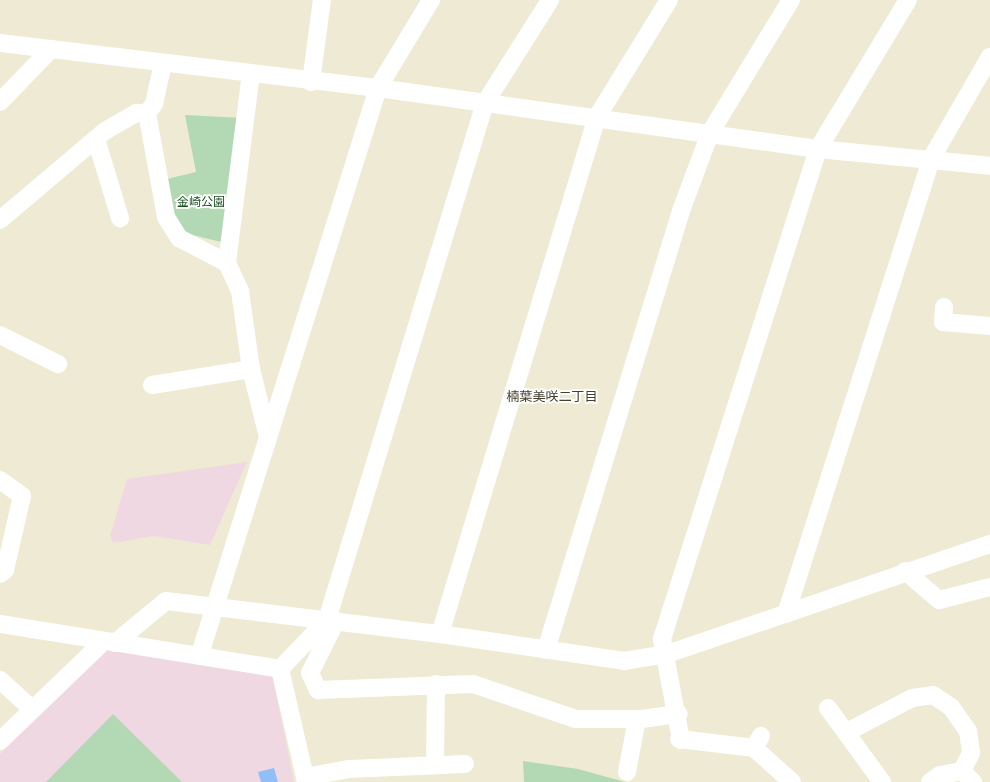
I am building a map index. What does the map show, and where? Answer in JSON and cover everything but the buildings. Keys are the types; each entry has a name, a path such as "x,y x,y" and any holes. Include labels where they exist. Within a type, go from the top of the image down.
{"street":[{"path":"311,82 322,0"},
{"path":"200,654 378,88 431,0"},
{"path":"550,0 485,103 332,621 310,673 318,690 436,684 473,684 576,719 637,719 679,714"},
{"path":"440,634 597,117 669,0"},
{"path":"546,650 682,208 710,133 790,0"},
{"path":"792,782 757,742 680,740 679,714 667,654 662,639 818,148 908,0"},
{"path":"0,43 311,82 378,88 818,148 990,166"},
{"path":"0,102 52,49"},
{"path":"786,614 931,160 990,57"},
{"path":"163,63 154,104 147,113 166,217 180,238 227,263"},
{"path":"251,74 227,263 240,291 251,369 268,437"},
{"path":"0,220 96,139 136,113 147,113"},
{"path":"96,139 120,218"},
{"path":"944,307 943,322 990,326"},
{"path":"0,335 58,364"},
{"path":"152,385 251,369"},
{"path":"0,480 22,496 5,570 0,574"},
{"path":"0,741 32,709 110,642 166,601 214,608 440,634 624,661 667,654 786,614 905,570 990,544"},
{"path":"905,570 939,600 990,587"},
{"path":"280,668 332,621"},
{"path":"0,624 110,642 200,654 280,668"},
{"path":"280,668 305,779 349,769 465,764"},
{"path":"0,680 32,709"},
{"path":"435,765 436,684"},
{"path":"847,732 912,698 933,695 951,707 968,731 971,753 967,776 940,775 930,782"},
{"path":"828,708 847,732 882,782"},
{"path":"627,772 637,719"}],"shaded area":[{"path":"247,462 210,545 154,536 113,543 110,536 127,479"},
{"path":"112,648 265,670 273,678 294,782 0,782 0,754 89,664 115,684 90,664 99,652"}],"green space":[{"name":"金崎公園","path":"185,115 243,118 225,243 185,233 172,214 167,179 196,172"},
{"path":"113,714 182,782 46,782"},
{"path":"523,761 578,769 625,782 524,782"}],"water":[{"path":"274,768 278,782 261,782 258,772"}],"district":[{"name":"楠葉美咲二丁目","path":"552,396"}]}
